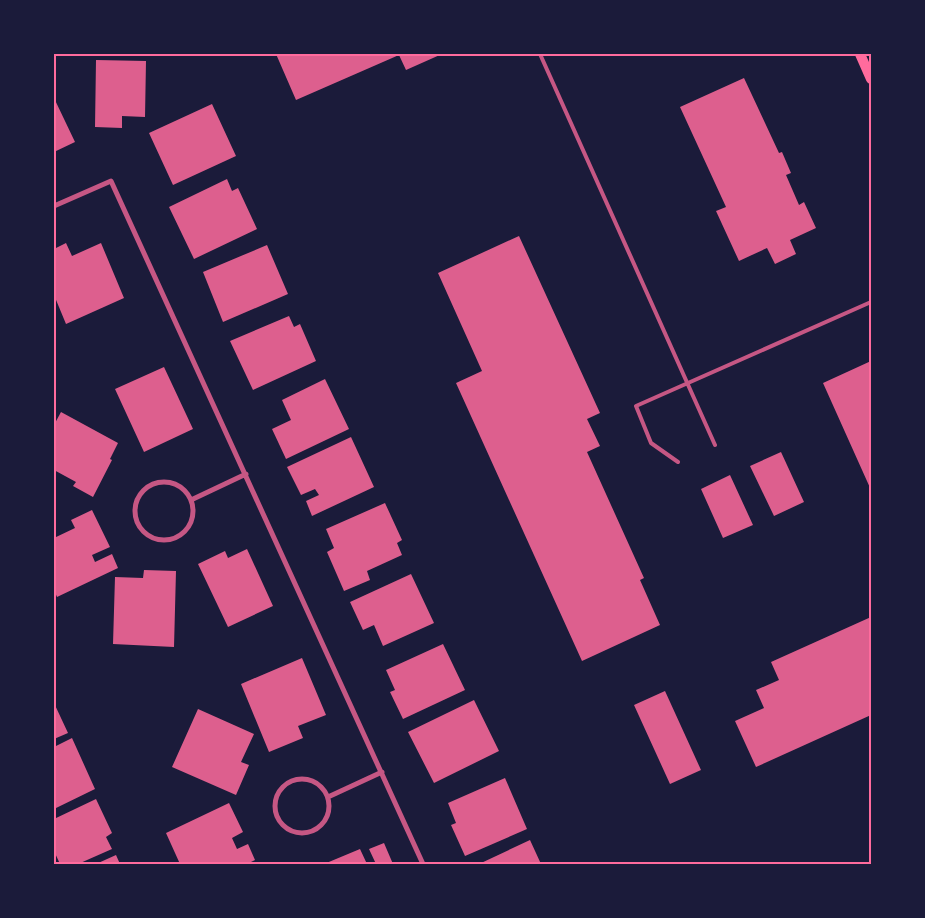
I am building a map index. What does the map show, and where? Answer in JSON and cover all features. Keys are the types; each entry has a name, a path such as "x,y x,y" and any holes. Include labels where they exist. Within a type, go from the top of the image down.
{"main road":[{"path":"860,54 871,79"}],"street":[{"path":"54,206 111,181 423,864"},
{"path":"191,500 246,474"},
{"path":"159,482 178,485 191,500 193,509 188,527 174,538 155,538 140,527 135,509 137,500 150,485 159,482"},
{"path":"328,797 382,772"},
{"path":"298,779 316,783 328,797 328,814 325,822 311,832 294,832 280,822 276,814 277,796 282,788 298,779"}],"lane":[{"path":"540,54 715,446"},
{"path":"678,462 651,443 636,406 871,302"}],"building":[{"path":"276,54 442,54 406,70 399,55 296,100"},
{"path":"96,60 146,61 145,117 122,116 122,128 95,127"},
{"path":"744,78 779,153 782,152 791,173 786,175 799,205 804,202 816,228 790,240 796,254 775,264 767,248 739,261 716,211 726,207 680,107"},
{"path":"54,98 75,142 54,152"},
{"path":"212,104 236,156 173,185 149,133"},
{"path":"227,179 232,191 238,188 257,229 194,259 169,207"},
{"path":"519,236 600,413 587,419 600,446 587,452 644,578 640,580 660,625 582,661 456,383 482,371 438,273"},
{"path":"66,243 72,256 101,243 124,298 66,324 54,295 54,249"},
{"path":"267,245 288,294 223,322 203,272"},
{"path":"289,316 294,327 300,324 316,361 253,390 230,341"},
{"path":"871,361 871,490 823,383"},
{"path":"164,367 193,429 144,452 115,389"},
{"path":"325,379 349,429 286,459 272,429 291,420 282,400"},
{"path":"61,412 118,443 110,459 112,460 93,497 73,486 76,482 54,470 54,425"},
{"path":"351,437 374,487 312,516 306,501 319,495 315,489 301,495 287,467"},
{"path":"781,452 804,502 774,516 750,466"},
{"path":"730,475 753,525 723,538 701,489"},
{"path":"385,503 402,540 397,543 402,555 367,571 370,580 344,591 327,552 334,548 326,529"},
{"path":"92,510 110,547 92,555 95,562 112,554 118,568 57,597 54,590 54,538 75,528 71,520"},
{"path":"247,549 273,606 228,627 198,564 225,551 228,558"},
{"path":"144,570 176,571 174,647 113,644 115,577 143,578"},
{"path":"411,574 434,623 383,646 374,625 363,630 350,602"},
{"path":"871,617 871,715 756,767 735,721 764,708 756,690 779,680 771,662"},
{"path":"443,644 465,690 403,719 390,692 395,690 386,670"},
{"path":"302,658 326,715 298,726 303,738 269,752 241,684"},
{"path":"665,691 701,770 670,784 634,705"},
{"path":"474,700 499,751 434,783 408,732"},
{"path":"54,703 68,733 54,739"},
{"path":"198,709 254,734 241,762 249,765 236,795 172,767"},
{"path":"72,738 95,789 54,809 54,747"},
{"path":"505,778 527,829 465,856 451,825 456,823 448,803"},
{"path":"96,799 112,833 106,837 112,849 78,864 60,864 54,851 54,819"},
{"path":"229,803 243,832 232,838 237,849 248,844 255,860 247,864 180,864 166,833"},
{"path":"530,840 541,864 479,864"},
{"path":"384,843 393,864 376,864 369,849"},
{"path":"360,849 367,864 324,864"},
{"path":"116,855 120,864 96,864"}]}
